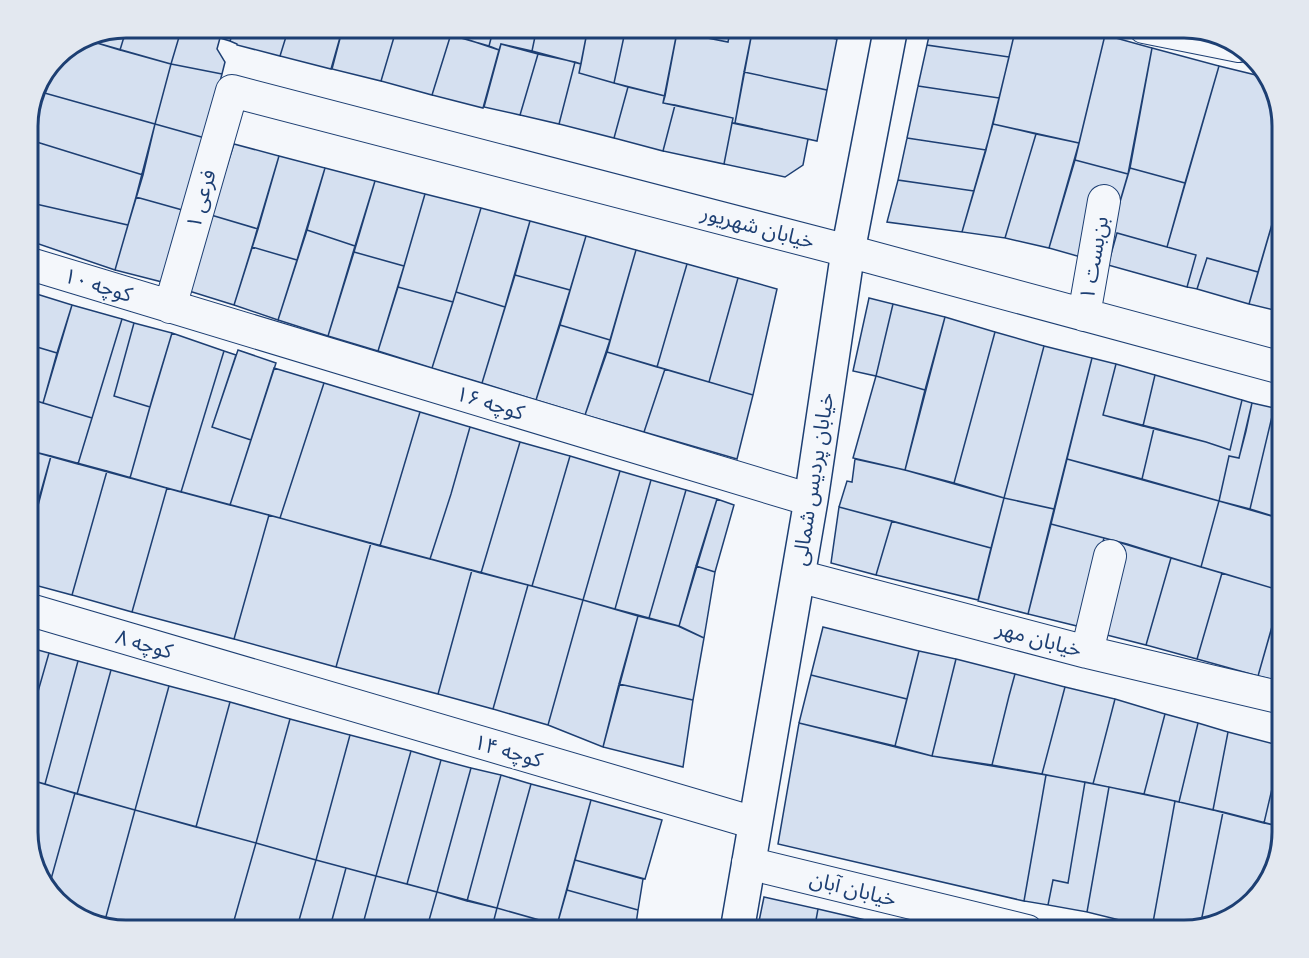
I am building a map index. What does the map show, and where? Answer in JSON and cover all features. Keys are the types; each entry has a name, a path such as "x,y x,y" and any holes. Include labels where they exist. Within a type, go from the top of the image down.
{"street":[{"name":"خیابان پردیس شمالی","path":"739,920 811,500 848,251 889,38"},
{"name":"خیابان شهریور","path":"232,91 848,251 1272,365"},
{"name":"فرعی ۱","path":"170,307 232,91"},
{"name":"بن‌بست ۱","path":"1084,315 1104,201"},
{"name":"کوچه ۱۰","path":"38,266 170,307"},
{"name":"کوچه ۱۶","path":"170,307 811,500"},
{"path":"1087,651 1110,556"},
{"name":"خیابان مهر","path":"798,576 1087,651 1272,696"},
{"name":"کوچه ۸","path":"38,612 261,678"},
{"name":"کوچه ۱۴","path":"261,678 755,823"},
{"name":"خیابان آبان","path":"748,863 982,920"}],"building":[{"path":"124,38 179,38 171,64 120,50"},
{"path":"124,38 120,50 96,43"},
{"path":"179,38 220,38 217,49 225,62 222,74 171,64"},
{"path":"231,38 286,38 280,56 237,45 230,41"},
{"path":"286,38 340,38 331,69 280,56"},
{"path":"340,38 394,38 381,81 332,69"},
{"path":"394,38 450,38 432,95 381,81"},
{"path":"450,38 463,38 499,50 483,108 432,95"},
{"path":"461,38 491,38 489,46"},
{"path":"491,38 535,38 532,51 501,44 499,50 489,46"},
{"path":"535,38 586,38 581,64 532,51"},
{"path":"586,38 624,38 614,83 579,73"},
{"path":"624,38 676,38 665,96 614,83"},
{"path":"676,38 708,38 728,42 729,38 751,38 735,123 732,123 733,118 663,103"},
{"path":"708,38 729,38 728,42"},
{"path":"751,38 837,39 827,90 744,72"},
{"path":"929,38 1013,38 1009,57 927,45"},
{"path":"1013,38 1104,38 1079,143 993,124"},
{"path":"1104,38 1116,38 1152,48 1128,174 1075,160"},
{"path":"96,43 171,64 155,124 45,93 56,72 68,59"},
{"path":"501,44 538,54 520,115 484,107"},
{"path":"927,45 1009,57 999,98 918,86"},
{"path":"1152,48 1219,66 1185,183 1130,168"},
{"path":"538,54 575,62 559,124 520,115"},
{"path":"575,62 581,64 579,73 628,87 614,138 559,124"},
{"path":"171,64 222,74 205,138 155,124"},
{"path":"1219,66 1255,75 1267,97 1272,126 1272,224 1258,272 1207,258 1197,289 1187,287 1196,255 1167,247"},
{"path":"744,72 827,90 817,141 735,123"},
{"path":"918,86 999,98 986,150 907,138"},
{"path":"628,87 665,96 663,103 675,105 663,151 614,138"},
{"path":"45,93 155,124 143,175 38,142 38,120"},
{"path":"675,105 733,118 724,164 663,151"},
{"path":"732,123 808,139 803,165 785,177 724,164"},
{"path":"155,124 205,138 186,211 136,197"},
{"path":"993,124 1036,134 1005,238 962,232"},
{"path":"1036,134 1079,143 1049,248 1005,238"},
{"path":"907,138 986,150 974,191 898,180"},
{"path":"38,142 143,175 128,225 38,205"},
{"path":"234,144 279,156 258,229 211,215"},
{"path":"279,156 325,168 297,260 252,247"},
{"path":"1075,160 1128,174 1102,263 1049,248"},
{"path":"325,168 375,181 355,246 307,230"},
{"path":"1130,168 1185,183 1167,247 1117,233 1108,265 1102,263"},
{"path":"898,180 974,191 962,232 887,222"},
{"path":"375,181 425,194 404,266 354,252"},
{"path":"425,194 481,208 453,302 398,287"},
{"path":"136,197 186,211 166,283 115,270"},
{"path":"38,205 128,225 115,270 38,244"},
{"path":"481,208 530,221 505,307 456,292"},
{"path":"211,215 258,229 234,305 189,291"},
{"path":"530,221 586,236 570,290 515,275"},
{"path":"1272,225 1272,310 1249,304"},
{"path":"307,230 355,246 328,336 278,320"},
{"path":"1117,233 1196,255 1187,287 1108,265"},
{"path":"586,236 636,250 610,340 560,325"},
{"path":"252,247 297,260 278,320 234,305"},
{"path":"636,250 687,264 657,367 607,352"},
{"path":"354,252 404,266 378,351 328,336"},
{"path":"1207,258 1258,272 1249,304 1197,289"},
{"path":"687,264 738,278 709,382 657,367"},
{"path":"515,275 570,290 536,400 482,383"},
{"path":"738,278 777,289 753,395 709,382"},
{"path":"398,287 453,302 432,368 378,351"},
{"path":"456,292 505,307 482,383 432,368"},
{"path":"38,294 72,305 57,353 38,347"},
{"path":"869,298 893,304 876,376 853,371"},
{"path":"893,304 945,317 925,390 876,376"},
{"path":"72,305 122,319 92,418 43,403"},
{"path":"945,317 995,332 954,483 905,470"},
{"path":"122,319 134,323 114,396 150,407 130,478 78,464"},
{"path":"134,323 172,333 150,407 114,396"},
{"path":"560,325 610,340 585,415 536,400"},
{"path":"995,332 1044,346 1004,498 954,483"},
{"path":"172,333 224,351 181,492 130,478"},
{"path":"1044,346 1092,358 1054,509 1004,498"},
{"path":"38,347 57,353 43,403 38,401"},
{"path":"238,350 276,363 251,440 212,427"},
{"path":"224,351 236,355 212,427 251,440 230,505 181,492"},
{"path":"607,352 665,369 644,432 585,415"},
{"path":"1092,358 1116,364 1103,415 1154,428 1142,479 1067,459"},
{"path":"1116,364 1155,375 1143,426 1103,415"},
{"path":"274,368 324,383 280,518 230,505"},
{"path":"665,369 753,395 737,459 644,432"},
{"path":"1155,375 1242,400 1230,450 1143,426"},
{"path":"876,376 925,390 905,470 853,458"},
{"path":"324,383 420,412 380,546 280,518"},
{"path":"1242,400 1252,403 1246,431 1239,458 1229,456 1219,501 1142,479 1154,428 1230,450"},
{"path":"38,401 92,418 78,464 38,453"},
{"path":"1252,403 1272,408 1272,416 1250,509 1219,501 1229,456 1239,458"},
{"path":"420,412 470,427 430,559 380,546"},
{"path":"1272,416 1272,516 1250,509"},
{"path":"470,427 520,442 481,573 430,559"},
{"path":"520,442 570,456 532,586 481,573"},
{"path":"38,453 51,456 38,506"},
{"path":"51,456 107,471 72,595 38,586 38,502"},
{"path":"570,456 620,471 583,600 532,586"},
{"path":"855,459 905,470 1004,498 991,548 839,507 847,481 852,482"},
{"path":"1067,459 1219,501 1201,567 1051,524"},
{"path":"107,471 167,488 132,612 72,595"},
{"path":"620,471 651,480 615,609 583,600"},
{"path":"651,480 686,490 649,618 615,609"},
{"path":"167,488 269,515 234,639 132,612"},
{"path":"686,490 717,499 679,626 649,618"},
{"path":"1004,498 1054,509 1028,614 978,601"},
{"path":"717,499 734,505 715,572 696,566"},
{"path":"1219,501 1272,516 1272,588 1201,567"},
{"path":"839,507 892,521 876,575 831,563"},
{"path":"269,515 371,543 336,667 234,639"},
{"path":"892,521 991,548 978,600 876,575"},
{"path":"1051,524 1104,538 1081,627 1028,614"},
{"path":"1118,542 1171,558 1146,645 1095,632"},
{"path":"371,543 472,570 438,694 336,667"},
{"path":"1171,558 1222,573 1197,659 1146,645"},
{"path":"696,566 715,572 704,638 679,626"},
{"path":"472,570 528,585 493,709 438,694"},
{"path":"1222,573 1272,588 1272,626 1258,676 1197,659"},
{"path":"528,585 583,600 548,725 493,709"},
{"path":"583,600 638,616 603,747 548,725"},
{"path":"638,616 678,626 704,638 693,700 619,684"},
{"path":"823,627 919,651 907,699 811,675"},
{"path":"1272,627 1272,680 1258,676"},
{"path":"38,650 49,653 38,692"},
{"path":"919,651 956,659 932,756 895,746"},
{"path":"49,653 78,661 45,784 38,782 38,692"},
{"path":"956,659 1015,674 992,765 932,756"},
{"path":"78,661 111,670 77,794 45,784"},
{"path":"111,670 169,686 135,810 77,794"},
{"path":"1015,674 1065,687 1042,774 992,765"},
{"path":"811,675 907,699 895,746 799,723"},
{"path":"619,684 693,700 683,767 603,747"},
{"path":"169,686 230,702 196,827 135,810"},
{"path":"1065,687 1115,699 1093,784 1042,774"},
{"path":"1115,699 1165,714 1144,794 1093,784"},
{"path":"230,702 290,719 256,843 196,827"},
{"path":"1165,714 1198,723 1179,802 1144,794"},
{"path":"290,719 350,735 316,860 256,843"},
{"path":"799,723 932,756 1046,775 1024,901 778,844"},
{"path":"1198,723 1228,732 1213,810 1179,802"},
{"path":"1228,732 1272,743 1272,789 1264,823 1213,810"},
{"path":"350,735 411,751 376,876 316,860"},
{"path":"411,751 441,760 407,884 376,876"},
{"path":"441,760 471,768 437,892 407,884"},
{"path":"471,768 501,775 467,901 437,892"},
{"path":"501,775 531,784 497,908 467,901"},
{"path":"1046,775 1085,782 1068,883 1053,880 1048,905 1024,901"},
{"path":"38,782 75,793 51,878 41,855 38,838"},
{"path":"1085,782 1109,787 1087,912 1048,905 1053,880 1068,883"},
{"path":"531,784 591,800 558,920 539,920 497,908"},
{"path":"1109,787 1175,801 1153,920 1120,920 1087,912"},
{"path":"1272,789 1272,825 1264,823"},
{"path":"75,793 135,810 106,918 72,902 63,895 51,878"},
{"path":"591,800 662,820 645,879 575,860"},
{"path":"1175,801 1223,812 1202,919 1153,920"},
{"path":"135,810 256,843 234,920 106,918"},
{"path":"1223,812 1272,824 1267,861 1253,886 1232,906 1202,919"},
{"path":"256,843 316,860 299,920 234,920"},
{"path":"316,860 346,868 332,920 299,920"},
{"path":"575,860 643,879 638,910 567,890"},
{"path":"346,868 376,876 364,920 332,920"},
{"path":"376,876 437,892 429,920 364,920"},
{"path":"567,890 638,910 637,920 558,920"},
{"path":"437,892 497,908 494,920 429,920"},
{"path":"764,897 818,909 816,920 759,920"},
{"path":"497,908 539,920 494,920"},
{"path":"818,909 865,920 816,920"}]}
